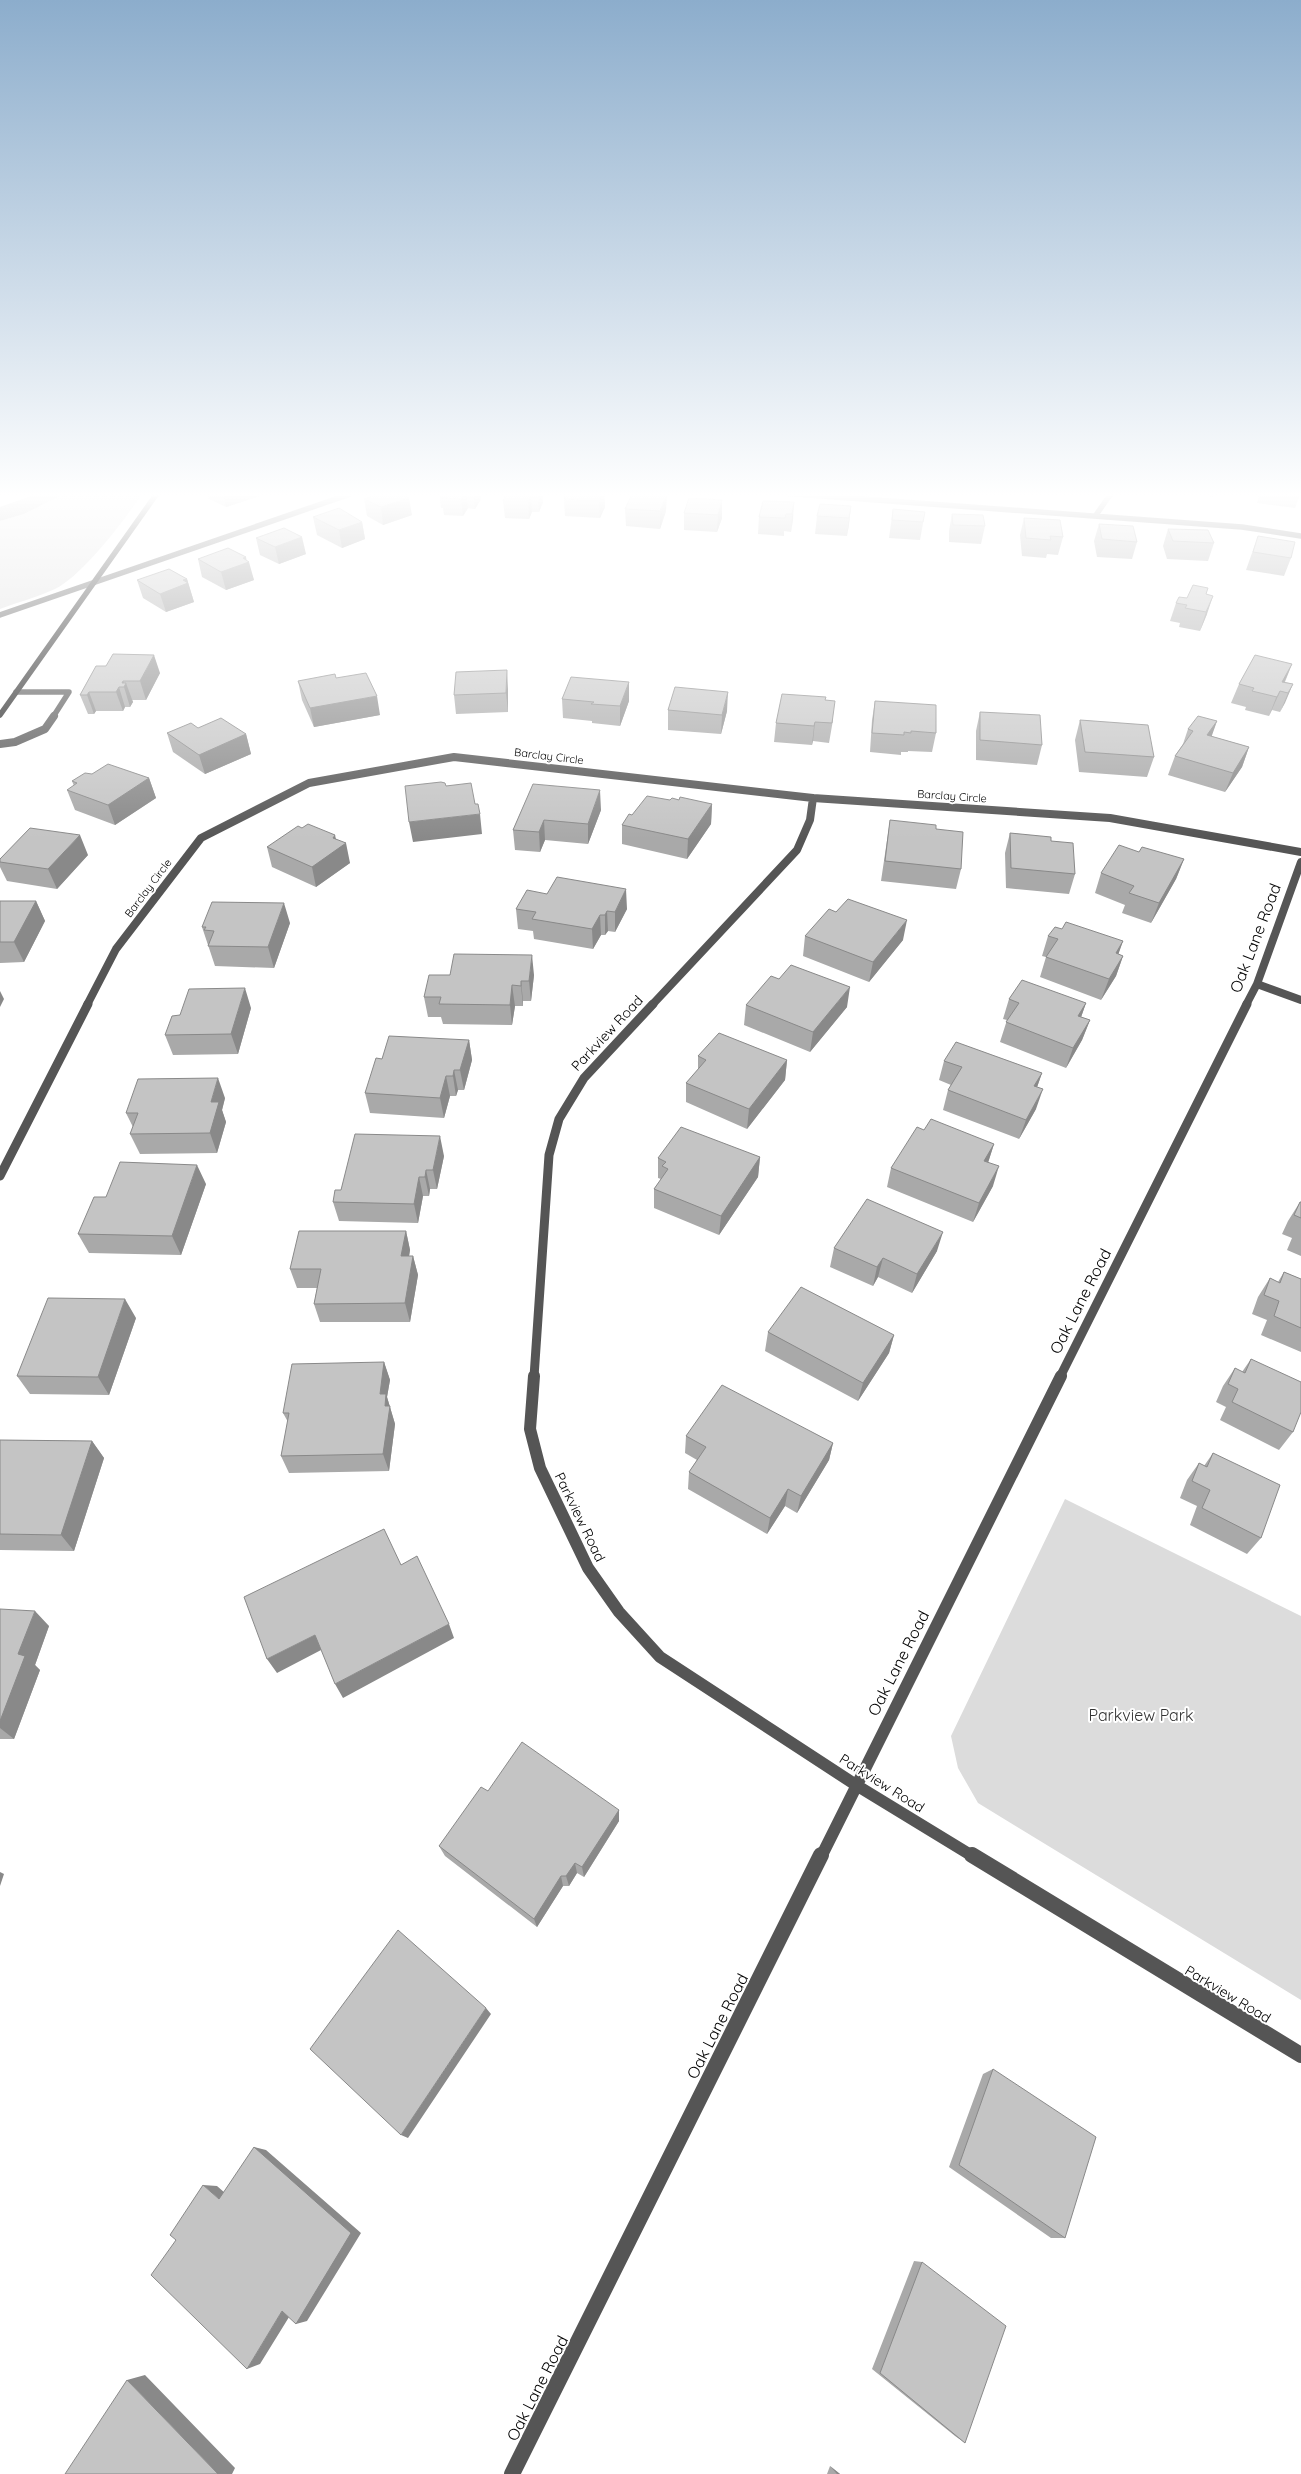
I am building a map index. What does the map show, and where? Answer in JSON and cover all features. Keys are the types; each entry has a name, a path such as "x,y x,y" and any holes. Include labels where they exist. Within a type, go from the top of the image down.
{"street":[{"path":"0,615 21,607"},
{"path":"0,715 76,607"},
{"path":"0,744 15,742 45,729 69,692 16,692"},
{"name":"Barclay Circle","path":"0,1176 116,949 201,838 309,783 454,756 814,798 1110,818 1301,852"},
{"name":"Parkview Road","path":"814,798 810,820 797,850 584,1078 559,1119 549,1155 530,1429 540,1468 588,1568 619,1612 660,1657 856,1785 1301,2055"},
{"name":"Oak Lane Road","path":"512,2474 1257,984 1301,862"},
{"path":"1257,984 1301,1000"}],"green space":[{"name":"Parkview Park","path":"1065,1499 1301,1616 1301,2000 978,1803 958,1768 951,1736"}],"building":[{"path":"1185,607 1208,607 1206,612"},
{"path":"113,654 154,655 140,681 123,681 122,683 126,683 124,687 119,687 116,692 89,692 87,695 80,695 96,666 106,666"},
{"path":"1255,655 1292,664 1282,682 1293,684 1288,693 1280,691 1277,697 1252,691 1254,688 1239,684"},
{"path":"507,670 506,693 454,695 456,672"},
{"path":"366,673 377,696 310,708 298,681 335,674 336,678"},
{"path":"571,677 629,682 620,706 591,704 594,702 562,699"},
{"path":"675,687 728,692 722,715 668,710"},
{"path":"782,694 826,697 825,700 835,701 832,723 815,722 814,726 776,723"},
{"path":"875,701 936,705 936,733 911,731 911,733 904,732 904,735 872,733"},
{"path":"980,712 1040,715 1042,745 980,740"},
{"path":"1198,716 1217,721 1207,735 1249,747 1233,773 1175,756 1193,731 1188,729"},
{"path":"221,718 246,734 199,755 167,733 191,723 198,728"},
{"path":"1080,720 1148,725 1154,757 1085,752"},
{"path":"108,764 149,778 108,805 67,790 77,783 72,781 85,773 92,774"},
{"path":"445,783 446,786 471,783 475,804 478,804 480,814 409,822 405,786"},
{"path":"533,784 600,790 588,824 544,820 539,832 513,830"},
{"path":"647,796 670,800 672,798 679,800 680,797 712,804 688,839 622,825 629,814 632,815"},
{"path":"890,820 936,825 936,829 963,832 961,869 885,861"},
{"path":"308,824 335,835 333,838 346,843 312,867 267,847 298,826 302,828"},
{"path":"30,828 80,835 48,869 0,862 0,859"},
{"path":"1010,833 1051,837 1051,841 1073,843 1075,874 1011,868"},
{"path":"1119,845 1139,852 1142,847 1184,859 1159,903 1129,893 1134,886 1101,873"},
{"path":"557,877 626,889 615,912 607,911 605,915 600,915 592,929 532,919 536,912 516,909 527,890 547,894"},
{"path":"848,899 907,920 873,962 805,936 829,909 836,912"},
{"path":"0,901 36,901 14,942 0,942"},
{"path":"212,902 284,903 268,947 208,946 214,931 204,930 206,927 202,927"},
{"path":"1066,922 1123,941 1116,953 1123,956 1109,979 1046,957 1058,939 1048,936 1055,927 1062,929"},
{"path":"454,954 532,955 529,981 521,981 521,986 512,985 510,1005 439,1004 441,997 424,997 429,975 450,975"},
{"path":"791,965 850,987 813,1032 746,1005 771,976 779,979"},
{"path":"1022,980 1086,1003 1078,1016 1090,1020 1073,1048 1006,1022 1019,1003 1009,999"},
{"path":"245,988 231,1034 165,1035 172,1016 180,1015 189,989"},
{"path":"719,1033 787,1060 749,1109 686,1083 706,1060 698,1056"},
{"path":"389,1036 469,1040 460,1070 454,1070 453,1076 446,1076 440,1098 365,1093 376,1058 382,1059"},
{"path":"956,1042 1042,1073 1034,1086 1043,1089 1026,1120 948,1090 962,1067 944,1061"},
{"path":"218,1078 211,1102 219,1102 210,1133 130,1134 138,1113 126,1113 138,1079"},
{"path":"931,1119 994,1144 984,1161 999,1166 979,1203 891,1168 917,1127 924,1130"},
{"path":"681,1127 760,1157 721,1216 654,1189 668,1169 662,1166 666,1162 658,1158"},
{"path":"355,1134 440,1136 433,1170 426,1170 425,1177 419,1177 414,1204 333,1202 335,1190 341,1190"},
{"path":"120,1162 197,1165 172,1236 78,1234 94,1197 106,1197"},
{"path":"867,1199 943,1232 917,1274 883,1258 877,1267 834,1248"},
{"path":"1301,1202 1301,1218 1294,1215"},
{"path":"299,1231 406,1231 401,1256 413,1256 405,1303 314,1304 321,1269 290,1269"},
{"path":"1284,1272 1301,1279 1301,1328 1274,1316 1279,1301 1264,1295 1270,1278 1280,1283"},
{"path":"801,1287 894,1335 863,1383 768,1332"},
{"path":"48,1298 125,1299 98,1377 17,1376"},
{"path":"1251,1359 1301,1382 1301,1412 1293,1432 1232,1402 1238,1389 1228,1384 1235,1368 1245,1373"},
{"path":"384,1362 380,1394 386,1394 385,1406 390,1406 383,1454 281,1456 289,1413 283,1413 292,1364"},
{"path":"722,1385 833,1443 801,1496 788,1489 770,1518 689,1472 706,1447 686,1436"},
{"path":"0,1440 92,1441 61,1535 0,1534"},
{"path":"1213,1453 1280,1485 1261,1538 1202,1508 1210,1490 1192,1481 1199,1463 1207,1467"},
{"path":"384,1529 401,1565 417,1556 449,1624 335,1684 315,1635 267,1659 244,1597"},
{"path":"0,1609 35,1611 18,1654 25,1656 0,1721"},
{"path":"522,1742 619,1810 582,1867 575,1863 566,1876 561,1876 534,1919 439,1846 481,1787 488,1791"},
{"path":"398,1930 486,2008 401,2135 310,2049"},
{"path":"993,2069 1096,2137 1065,2238 959,2165"},
{"path":"254,2147 351,2233 296,2324 282,2311 247,2369 151,2275 176,2240 170,2235 203,2185 219,2199"},
{"path":"922,2262 1006,2326 965,2443 880,2373"},
{"path":"127,2380 218,2474 65,2474"}]}
